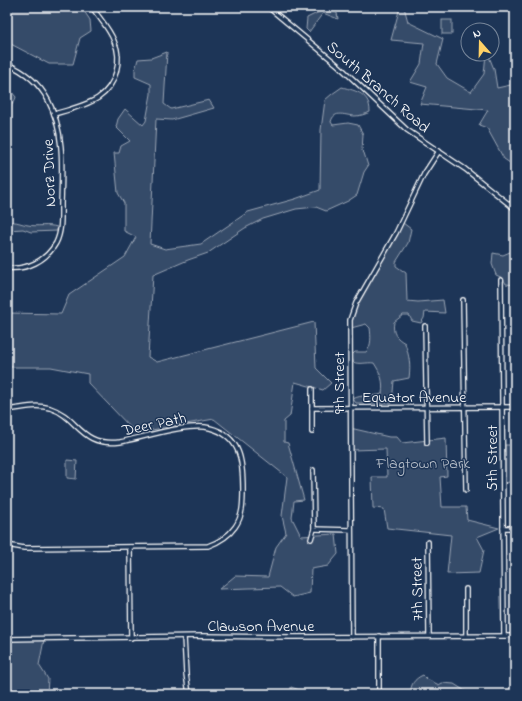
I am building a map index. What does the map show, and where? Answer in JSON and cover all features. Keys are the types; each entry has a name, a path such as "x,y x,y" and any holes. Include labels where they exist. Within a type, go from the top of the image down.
{"street":[{"path":"54,114 98,98 109,88 116,76 118,52 115,42 92,7"},
{"name":"South Branch Road","path":"268,7 339,66 400,123 465,169 515,209"},
{"name":"Norz Drive","path":"7,64 33,81 48,100 54,114 59,134 62,160 61,220 58,238 52,250 37,262 21,268 7,268"},
{"name":"9th Street","path":"352,637 349,326 351,313 396,233 429,166 439,151"},
{"name":"5th Street","path":"501,280 504,636"},
{"path":"463,300 466,490"},
{"path":"425,326 427,443"},
{"path":"312,389 312,432"},
{"name":"Deer Path","path":"7,410 36,406 50,408 62,415 85,435 95,440 108,443 120,442 199,426 216,430 228,437 242,462 243,503 241,517 231,533 215,544 202,547 24,548 7,545"},
{"name":"Equator Avenue","path":"312,408 515,407"},
{"path":"311,539 314,529 313,470"},
{"path":"503,528 515,528"},
{"path":"314,529 351,530"},
{"name":"7th Street","path":"428,542 429,635"},
{"path":"130,547 131,638"},
{"path":"466,589 466,635"},
{"name":"Clawson Avenue","path":"7,638 352,637 429,635 515,636"},
{"path":"379,636 379,694"},
{"path":"184,637 186,674 189,694"}],"green space":[{"path":"7,7 42,7 62,10 76,9 84,11 90,20 91,31 80,38 73,64 49,64 7,42"},
{"path":"400,7 404,7 408,22 443,39 437,64 447,78 471,92 484,74 485,62 491,62 494,69 497,88 515,84 515,135 511,141 515,153 515,162 513,165 504,159 487,128 479,125 488,110 420,104 427,87 410,82 421,64 424,43 391,40"},
{"path":"325,9 337,13 338,19 323,13 309,32 306,29 307,18"},
{"path":"442,20 452,20 452,34 442,34"},
{"path":"167,52 164,104 171,109 209,100 214,108 172,120 156,119 150,244 165,249 201,244 248,212 295,199 320,190 321,130 325,100 342,87 362,94 368,101 370,112 357,116 338,114 331,122 333,125 348,123 358,125 363,134 362,151 368,166 364,172 357,195 348,201 326,211 316,207 296,209 263,219 245,228 208,253 153,275 148,357 157,362 314,322 316,368 331,383 323,390 295,382 290,416 284,421 284,442 288,443 304,500 294,501 292,518 301,536 336,534 338,554 328,566 311,569 310,593 293,597 280,587 219,589 235,576 268,577 276,547 286,533 282,516 287,477 214,419 146,431 131,428 88,383 88,374 51,367 7,367 7,313 61,314 69,295 125,257 136,237 124,231 124,203 118,193 114,153 119,153 121,146 130,141 116,127 118,119 125,109 143,125 146,121 151,94 151,84 135,77 138,59 151,58"},
{"path":"11,91 16,97 10,108 8,121 9,129 7,130 7,92"},
{"path":"9,222 17,222 31,226 54,226 57,227 57,231 31,232 23,229 7,230 7,224"},
{"path":"403,223 411,229 408,243 396,262 396,266 406,273 407,301 418,302 443,300 445,313 425,312 421,323 412,321 409,315 403,315 394,322 395,335 405,343 408,352 410,364 409,378 394,381 392,403 356,403 353,399 356,397 382,394 383,385 380,374 374,363 353,362 352,355 355,352 366,352 368,350 371,338 370,328 366,324 351,328 353,312"},
{"path":"510,252 515,254 515,285 506,284 503,278 496,275 492,264 493,253 503,255"},
{"name":"Flagtown Park","path":"350,428 389,437 397,437 402,443 446,438 447,476 440,477 442,507 466,507 467,520 499,528 477,537 484,550 479,573 447,574 451,535 387,528 384,509 373,508 372,477 387,477 386,449 351,450"},
{"path":"505,445 515,445 515,479 505,484"},
{"path":"67,460 77,461 76,479 67,478"},
{"path":"44,640 39,665 48,679 47,694 7,694 7,641"},
{"path":"423,675 427,679 439,685 442,683 454,684 470,694 411,694 413,683 417,678"},
{"path":"291,687 308,693 309,694 291,694"}]}
